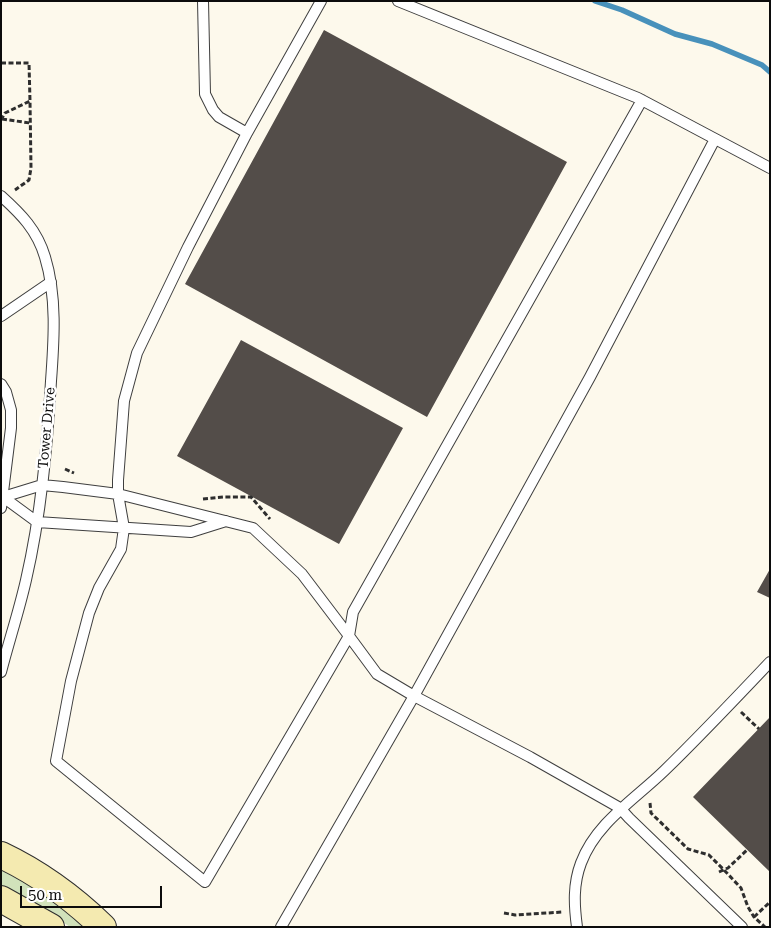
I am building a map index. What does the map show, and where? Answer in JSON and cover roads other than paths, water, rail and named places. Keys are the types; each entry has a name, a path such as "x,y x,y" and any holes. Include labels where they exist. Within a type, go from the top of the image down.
{"street":[{"path":"1,855 20,864 61,891 103,927"},
{"path":"1,899 50,927"}],"lane":[{"path":"203,1 205,94 213,110 220,117 247,133"},
{"path":"321,1 247,133 188,247 137,353 124,402 118,494 124,528 121,549 99,588 89,613 71,681 56,761 205,882 349,636 353,612 642,100"},
{"path":"398,1 642,100 770,168"},
{"path":"281,927 414,696 609,342 715,139"},
{"name":"Tower Drive","path":"1,196 22,214 38,238 45,255 51,282 54,335 49,423 37,522 26,580 1,672"},
{"path":"1,316 51,282"},
{"path":"1,384 6,392 11,428 1,508"},
{"path":"3,497 42,485 118,494 253,528 302,574 377,674 620,808 742,927"},
{"path":"3,497 37,522 191,532 226,521"},
{"path":"577,927 574,892 581,863 594,838 620,808 662,772 770,662"}],"waterway":[{"path":"595,1 622,10 675,34 712,44 762,65 770,72"}]}
